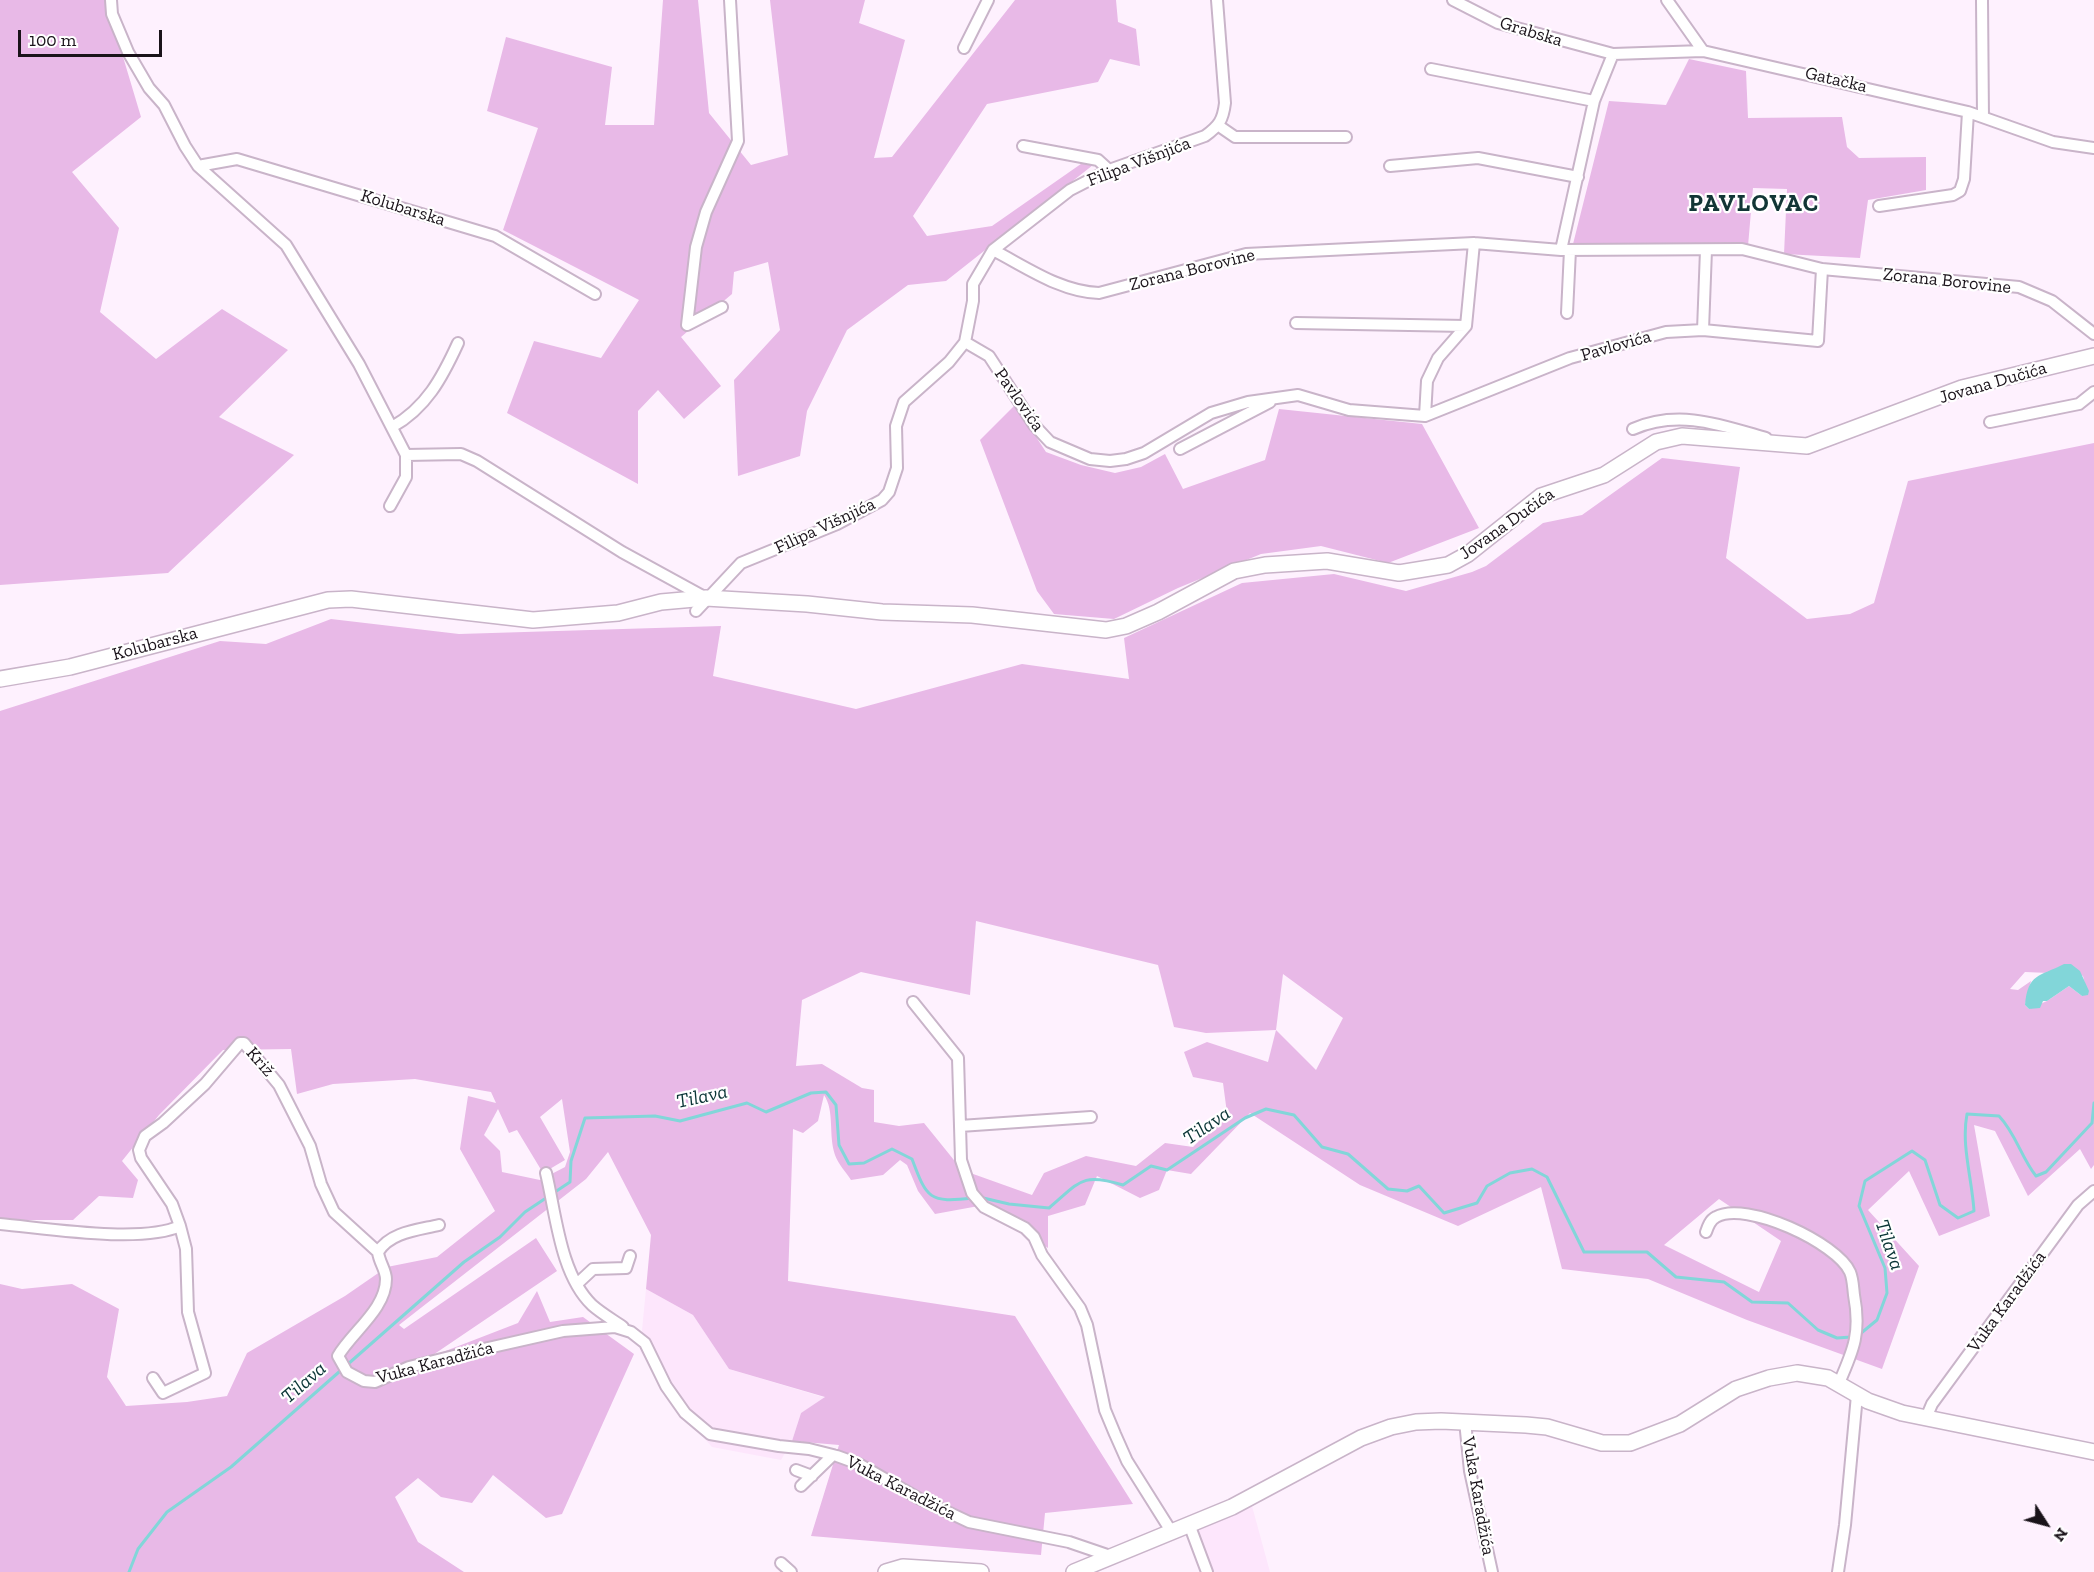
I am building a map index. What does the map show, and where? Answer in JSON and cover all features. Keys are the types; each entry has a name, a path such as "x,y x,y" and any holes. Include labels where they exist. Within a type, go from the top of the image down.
{"main road":[{"name":"Jovana Dučića","path":"706,598 807,604 882,612 972,615 1089,630 1126,626 1158,612 1234,571 1264,565 1327,561 1398,573 1448,565 1468,554 1541,496 1570,484 1604,475 1656,442 1682,436 1807,446 1824,442 1962,388 2094,356"},
{"name":"Kolubarska","path":"0,679 24,677 70,667 309,603 351,599 533,620 618,614 661,602 706,598"},
{"name":"Vuka Karadžića","path":"1074,1572 1232,1507 1362,1438 1390,1427 1416,1422 1465,1421 1547,1427 1592,1442 1630,1443 1666,1431 1736,1389 1768,1378 1808,1374 1839,1383 1880,1406 1926,1418 2094,1452"},
{"path":"886,1572 912,1567 981,1572"}],"street":[{"path":"111,0 112,14 128,52 149,88 164,105 198,166 286,245 359,364 406,455 406,477 390,506"},
{"path":"722,307 687,325 696,247 706,212 738,141 730,0"},
{"path":"964,48 988,0"},
{"path":"1217,0 1225,103 1219,126 1235,137 1346,137"},
{"name":"Grabska","path":"1453,0 1498,23 1613,54 1702,51"},
{"path":"1666,0 1702,51"},
{"path":"1982,0 1983,117"},
{"name":"Gatačka","path":"1702,51 1968,112 2053,142 2094,148"},
{"path":"1567,313 1566,250 1578,177 1594,101 1613,54"},
{"path":"1431,69 1594,101"},
{"path":"1879,206 1953,195 1960,191 1964,179 1968,112"},
{"name":"Filipa Višnjića","path":"696,611 741,563 837,524 882,500 889,492 897,468 896,426 904,402 949,362 965,342 973,301 973,284 993,250 1070,190 1109,170 1205,136 1219,126"},
{"path":"1023,146 1098,160 1109,170"},
{"path":"1390,166 1478,158 1578,177"},
{"name":"Kolubarska","path":"198,166 237,159 495,236 596,294"},
{"path":"1425,416 1427,381 1438,358 1466,326 1473,243"},
{"name":"Zorana Borovine","path":"993,250 1065,288 1081,293 1099,293 1246,254 1473,243 1566,250 1742,249 1822,269 2019,287 2052,302 2094,334"},
{"path":"1703,330 1707,250"},
{"name":"Pavlovića","path":"965,342 989,356 1034,425 1050,442 1090,459 1126,459 1168,440 1211,413 1248,402 1298,395 1349,410 1425,416 1570,358 1657,334 1703,330 1818,340 1822,269"},
{"path":"1296,323 1466,326"},
{"path":"392,427 409,418 433,392 458,343"},
{"path":"1990,422 2079,404 2094,392"},
{"name":"Pavlovića","path":"1180,449 1277,398"},
{"path":"1633,429 1674,419 1707,420 1786,444"},
{"path":"406,455 461,454 477,461 622,552 706,598"},
{"path":"913,1002 958,1058 962,1160 974,1196 984,1207 1025,1228 1034,1237 1042,1255 1080,1308 1087,1325 1105,1410 1126,1461 1171,1531"},
{"name":"Križ","path":"153,1378 163,1393 205,1373 188,1312 186,1249 180,1226 172,1204 141,1158 141,1143 145,1136 171,1117 205,1084 240,1043 244,1043 279,1085 310,1146 321,1184 334,1212 378,1252"},
{"path":"960,1126 1091,1117"},
{"name":"Vuka Karadžića","path":"546,1173 552,1194 561,1250 578,1283 593,1306 645,1343 666,1386 684,1413 710,1434 833,1455 859,1464 943,1511 969,1522 1069,1542 1113,1557"},
{"name":"Vuka Karadžića","path":"1926,1418 1932,1404 2078,1205 2094,1191"},
{"path":"1706,1232 1717,1216 1755,1215 1789,1226 1828,1251 1850,1271 1859,1320 1856,1342 1839,1383"},
{"path":"0,1224 126,1233 170,1231 180,1226"},
{"path":"378,1252 382,1245 399,1235 439,1225"},
{"name":"Vuka Karadžića","path":"378,1252 379,1261 387,1276 386,1285 372,1314 353,1334 338,1356 345,1370 357,1378 375,1382 409,1367 563,1331 608,1327 631,1332"},
{"path":"578,1283 593,1269 626,1268 630,1256"},
{"path":"1838,1572 1857,1395"},
{"name":"Vuka Karadžića","path":"1465,1421 1470,1471 1492,1572"},
{"path":"801,1486 833,1455"},
{"path":"796,1470 812,1476"},
{"path":"1189,1524 1207,1572"},
{"path":"781,1563 790,1572"}],"shaded area":[{"path":"0,0 106,0 141,117 72,172 119,228 100,312 156,359 222,309 288,350 219,417 294,455 168,573 0,585"},
{"path":"663,0 698,0 709,113 751,165 788,155 770,0 865,0 859,23 905,40 874,158 892,157 1015,0 1116,0 1118,22 1136,29 1140,66 1110,59 1098,82 987,104 913,216 927,236 992,226 1088,159 1093,165 946,281 908,285 847,330 807,411 800,456 738,476 734,380 780,330 768,262 734,272 732,294 681,337 721,386 684,419 658,390 638,411 638,484 507,413 534,341 601,358 639,300 503,230 538,128 487,111 506,37 612,67 605,125 654,125"},
{"path":"1689,59 1746,71 1748,118 1842,117 1847,147 1859,158 1926,157 1926,190 1868,200 1860,258 1784,254 1787,189 1753,188 1748,246 1573,244 1609,101 1666,105"},
{"path":"1015,405 1046,452 1081,465 1115,473 1141,467 1165,454 1183,489 1265,460 1279,409 1422,424 1479,528 1388,563 1321,546 1261,554 1178,588 1114,619 1054,614 1037,591 980,440"},
{"path":"2094,443 2094,1165 2091,1169 2080,1149 2028,1196 1995,1131 1974,1125 1990,1216 1939,1236 1909,1171 1868,1210 1919,1266 1882,1369 1747,1320 1648,1279 1562,1269 1541,1187 1458,1226 1360,1185 1250,1113 1191,1174 1167,1170 1159,1190 1140,1198 1097,1176 1085,1205 1048,1216 1048,1248 984,1205 935,1214 918,1191 907,1165 900,1160 883,1175 851,1180 835,1155 829,1108 824,1095 818,1121 803,1133 793,1129 788,1281 1015,1316 1133,1504 1045,1513 1041,1555 811,1536 839,1445 792,1441 801,1413 825,1397 729,1369 693,1315 646,1289 651,1235 608,1152 586,1179 399,1325 404,1329 536,1238 557,1271 430,1357 518,1323 537,1291 550,1322 583,1317 634,1354 562,1514 546,1518 493,1475 472,1503 441,1497 418,1478 395,1497 418,1542 464,1572 0,1572 0,1284 22,1289 72,1284 119,1309 107,1377 126,1406 187,1402 227,1396 247,1353 345,1296 387,1267 437,1257 495,1211 460,1149 468,1096 496,1103 491,1092 415,1079 333,1084 297,1094 291,1049 223,1050 159,1115 122,1161 138,1180 133,1198 99,1196 73,1220 7,1220 0,1227 0,711 220,641 266,644 331,619 459,634 721,626 713,676 856,709 1022,664 1129,679 1124,638 1242,583 1334,574 1406,591 1472,572 1486,566 1543,523 1582,515 1662,458 1740,467 1726,558 1807,619 1850,614 1874,603 1908,481","holes":["976,921 1158,965 1174,1027 1206,1033 1276,1030 1268,1062 1207,1042 1184,1052 1193,1077 1223,1083 1227,1113 1193,1147 1165,1143 1136,1166 1086,1156 1044,1173 1032,1195 962,1170 924,1123 899,1126 874,1122 874,1090 862,1088 822,1064 796,1066 802,1000 861,972 970,995","2059,967 2083,976 2085,984 2082,996 2069,986 2047,1001 2029,1009 2025,1005 2031,981 2018,990 2010,989 2025,972 2049,973","1283,974 1343,1018 1316,1070 1276,1030","562,1099 570,1152 565,1167 540,1180 502,1172 500,1151 484,1135 498,1109 509,1133 517,1130 543,1173 565,1160 540,1117","1719,1199 1781,1241 1759,1292 1664,1245"]},
{"path":"646,1289 693,1315 729,1369 826,1398 801,1413 792,1441 781,1460 712,1447 672,1402 640,1351"},
{"path":"1252,1506 1270,1572 1214,1572 1197,1529"}],"water":[{"path":"2064,964 2071,964 2080,971 2089,991 2088,995 2082,996 2069,986 2047,1001 2043,1001 2040,1008 2029,1009 2025,1005 2032,981 2041,974"}],"waterway":[{"name":"Tilava","path":"129,1572 138,1549 167,1512 231,1467 464,1262 500,1237 525,1212 570,1182 571,1161 585,1118 655,1116 680,1121 747,1103 766,1112 811,1093 826,1092 836,1105 839,1145 849,1164 864,1163 892,1149 912,1159 922,1183 932,1195 947,1200 973,1198"},
{"name":"Tilava","path":"1860,1334 1877,1320 1887,1293 1885,1268 1859,1206 1865,1181 1912,1151 1925,1160 1940,1205 1958,1218 1974,1211 1965,1138 1967,1114 1999,1116 2010,1130 2036,1176 2046,1172 2092,1123 2094,1103"},
{"name":"Tilava","path":"979,1197 1009,1204 1049,1208 1082,1182 1098,1179 1123,1185 1151,1166 1167,1170 1245,1118 1266,1109 1294,1115 1322,1147 1348,1154 1388,1189 1407,1191 1419,1186 1444,1213 1477,1203 1487,1186 1510,1173 1532,1169 1547,1177 1584,1252 1647,1252 1676,1277 1724,1282 1752,1302 1788,1303 1818,1330 1837,1338 1851,1337"}],"district":[{"name":"PAVLOVAC","path":"1754,204"}]}
